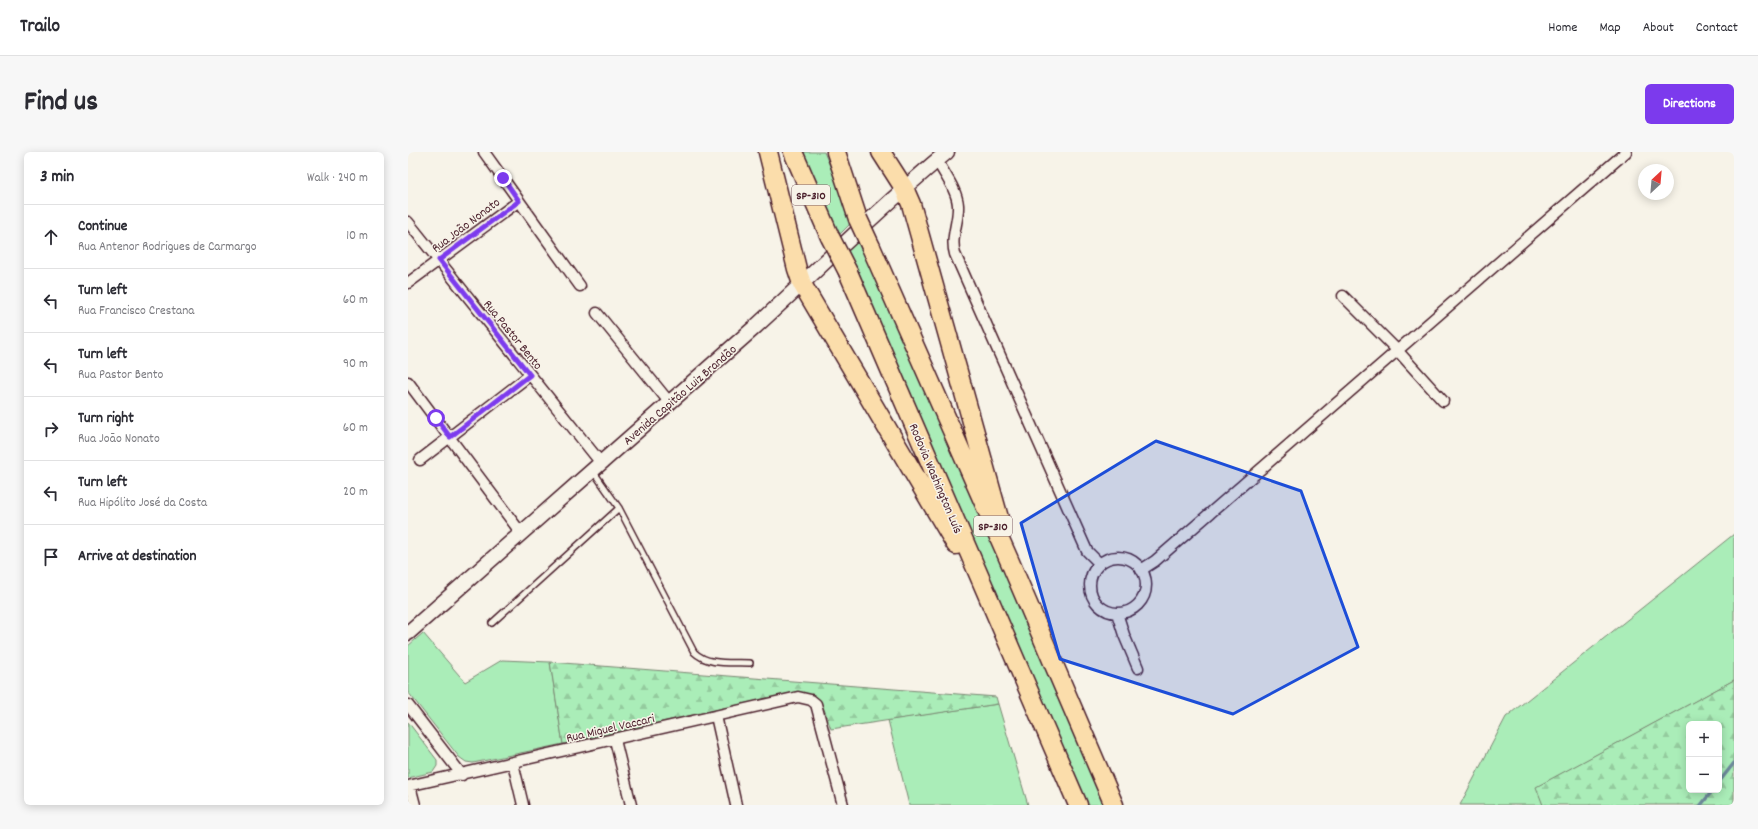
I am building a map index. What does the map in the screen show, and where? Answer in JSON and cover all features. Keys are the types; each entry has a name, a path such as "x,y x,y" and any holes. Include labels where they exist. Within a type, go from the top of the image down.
{"highway":[{"path":"768,152 802,284 991,605"},
{"name":"Rodovia Washington Luís","path":"793,152 830,237 848,272 1078,805"},
{"name":"SP-310","path":"836,152 858,219 1010,562 1114,805"},
{"path":"881,152 904,188 911,204 990,483 1010,562"}],"main road":[{"name":"Avenida Capitão Luiz Brandão","path":"408,633 670,403 802,284 904,188 942,156"}],"street":[{"path":"484,152 580,286"},
{"path":"1141,570 1156,561 1626,152"},
{"path":"942,156 958,206 952,245 955,254 1087,551 1100,564"},
{"name":"Rua João Nonato","path":"408,283 519,201"},
{"name":"Rua Pastor Bento","path":"408,222 530,375 597,466"},
{"path":"1343,296 1397,350 1442,401"},
{"path":"597,313 670,403"},
{"path":"420,460 530,375"},
{"path":"408,382 521,533"},
{"path":"1118,558 1131,561 1141,570 1145,582 1143,596 1140,601 1130,610 1117,613 1110,612 1099,605 1091,594 1090,588 1092,575 1105,560 1118,558"},
{"path":"1117,613 1124,635 1138,668"},
{"name":"Rua Miguel Vaccari","path":"409,786 616,740 798,697 811,700 816,704 843,805"},
{"path":"408,705 462,775"},
{"path":"716,716 736,805"},
{"path":"616,740 631,805"},
{"path":"513,763 523,805"},
{"path":"409,786 415,805"}],"lane":[{"path":"597,466 694,652 700,659 708,661 750,663"},
{"path":"492,623 619,508"}],"highlighted area":[{"path":"1156,441 1301,491 1358,647 1233,714 1060,659 1021,523"}],"green space":[{"path":"801,152 824,152 852,218 849,225 838,236"},
{"path":"857,241 865,251 1108,805 1086,805 844,252"},
{"path":"1734,534 1734,680 1537,787 1543,805 1460,805 1506,717"},
{"path":"423,633 465,682 502,660 550,662 563,744 473,763 466,762 459,757 408,692 408,646"},
{"path":"550,662 996,697 998,704 831,729 821,703 812,696 805,693 796,692 563,744"},
{"path":"1734,680 1734,805 1543,805 1536,787"},
{"path":"998,704 1028,805 909,805 888,720"},
{"path":"408,722 437,760 437,766 433,772 408,778"}],"waterway":[{"path":"1722,778 1734,763"},
{"path":"1701,805 1711,793"}],"route":[{"path":"436,418 450,437 530,375 439,260 519,201 503,178"}]}
